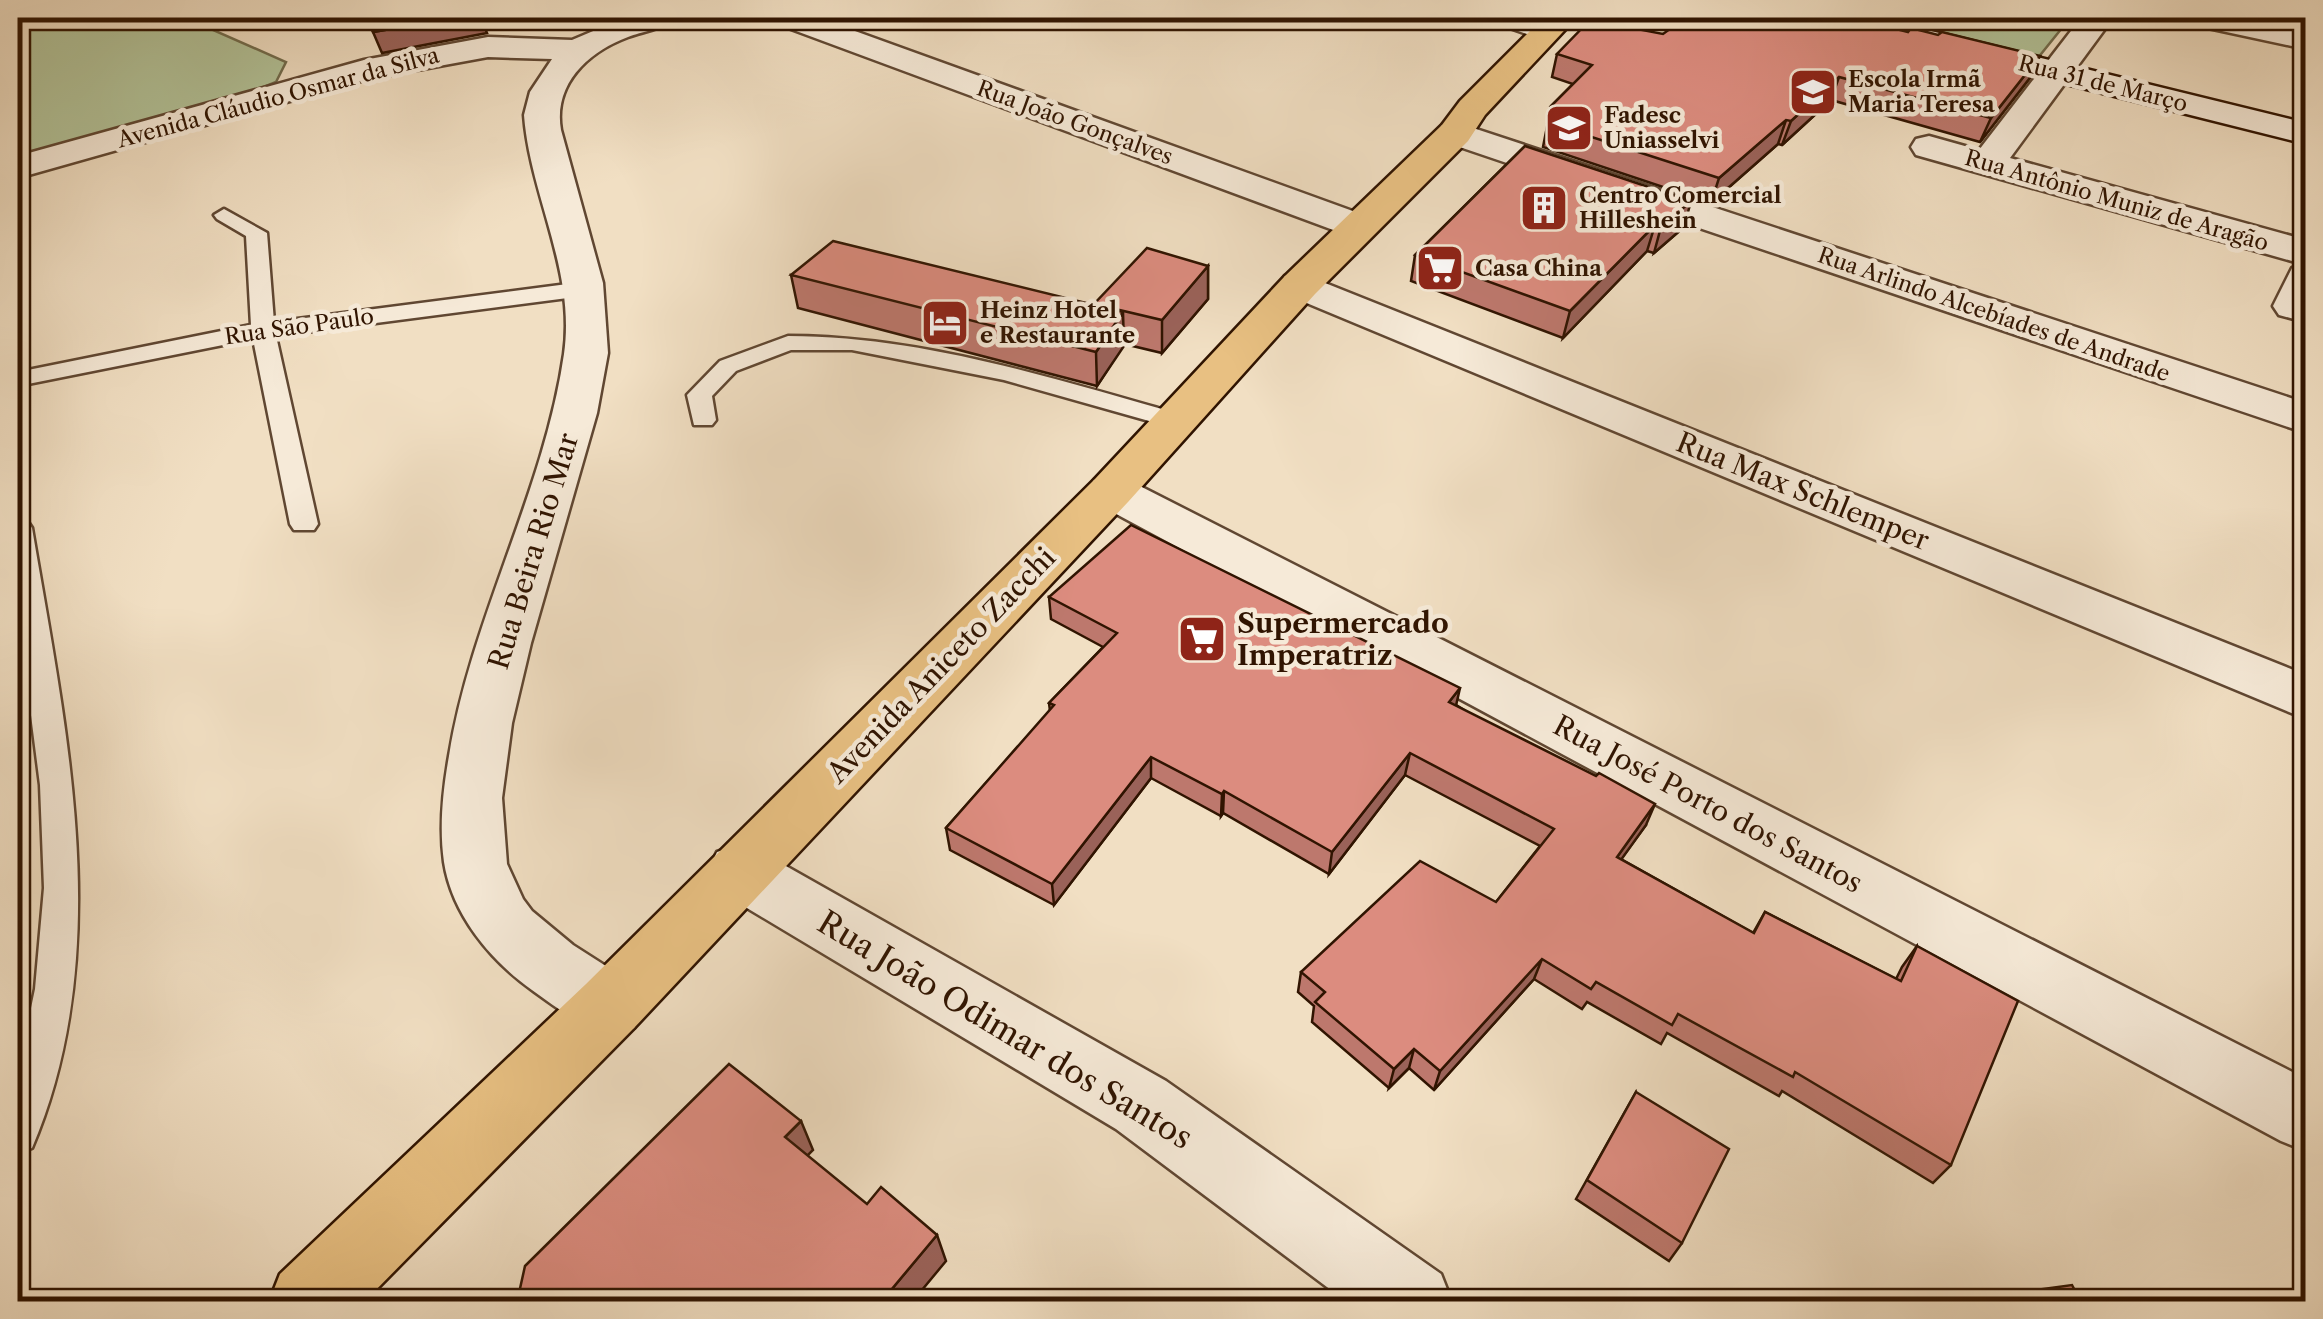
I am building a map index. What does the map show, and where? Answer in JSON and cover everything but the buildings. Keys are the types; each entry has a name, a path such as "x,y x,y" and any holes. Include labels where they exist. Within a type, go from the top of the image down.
{"main road":[{"name":"Avenida Aniceto Zacchi","path":"323,1296 1111,491 1300,285 1455,133 1472,108 1552,26"}],"street":[{"name":"Avenida Cláudio Osmar da Silva","path":"18,167 404,61 488,47 578,50 614,31 654,18"},
{"name":"Rua João Gonçalves","path":"791,18 1358,226"},
{"name":"Rua 31 de Março","path":"1842,18 2306,134"},
{"path":"1988,164 2097,18"},
{"path":"2206,18 2306,40"},
{"name":"Rua Beira Rio Mar","path":"578,50 557,75 542,108 582,289 587,325 581,382 572,426 483,726 474,788 472,846 479,882 497,916 531,952 610,1006"},
{"name":"Rua Arlindo Alcebíades de Andrade","path":"1455,133 2306,418"},
{"name":"Rua Antônio Muniz de Aragão","path":"1930,147 2306,253"},
{"name":"Rua Max Schlemper","path":"1300,285 2306,698"},
{"name":"Rua José Porto dos Santos","path":"1111,491 2306,1117"},
{"name":"Rua João Odimar dos Santos","path":"739,870 1141,1105 1413,1302"}],"lane":[{"path":"1489,18 1552,26"},
{"path":"224,215 256,233 263,330 304,524"},
{"name":"Rua São Paulo","path":"18,379 263,330 582,289"},
{"path":"703,420 699,394 728,366 788,344 852,343 1007,373 1174,420"},
{"path":"18,528 50,731 62,870 60,942 48,1016 18,1134"}],"green space":[{"path":"18,18 186,18 286,62 276,82 251,92 18,156"},
{"path":"1870,18 2070,18 2037,59"}],"place":[{"name":"Escola Irmã Maria Teresa","path":"1813,92"},
{"name":"Fadesc Uniasselvi","path":"1569,128"},
{"name":"Centro Comercial Hilleshein","path":"1544,208"},
{"name":"Casa China","path":"1440,268"},
{"name":"Heinz Hotel e Restaurante","path":"945,323"},
{"name":"Supermercado Imperatriz","path":"1202,639"}]}
